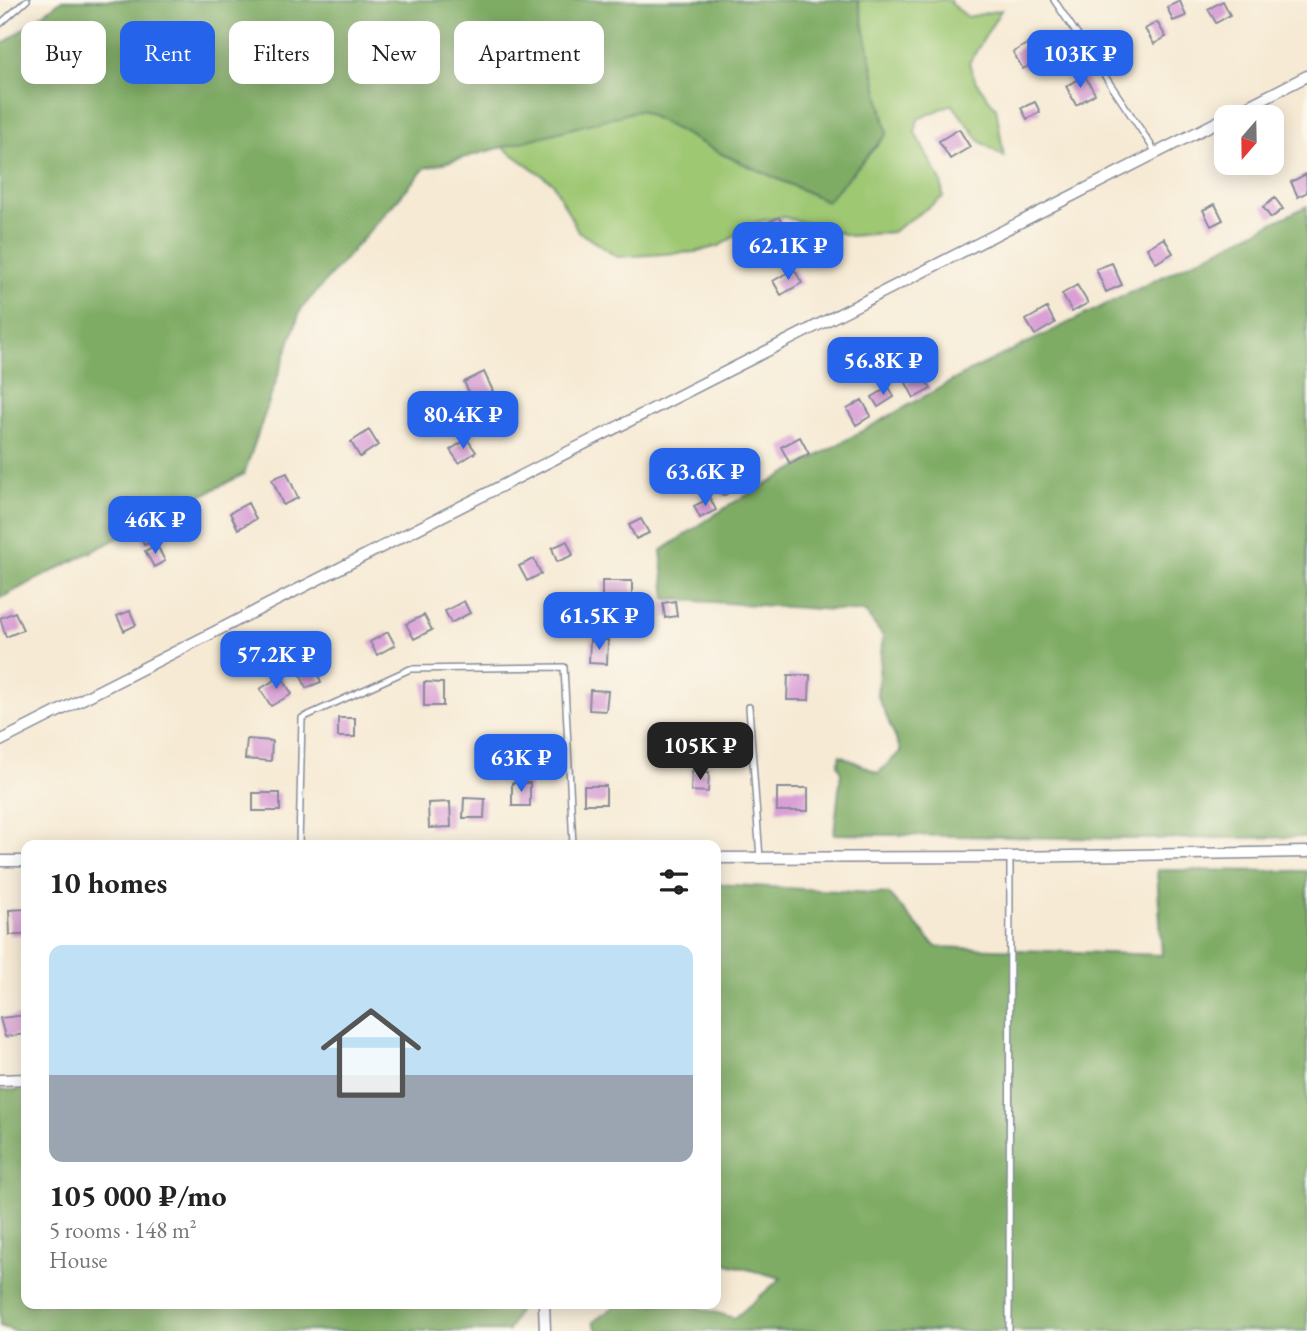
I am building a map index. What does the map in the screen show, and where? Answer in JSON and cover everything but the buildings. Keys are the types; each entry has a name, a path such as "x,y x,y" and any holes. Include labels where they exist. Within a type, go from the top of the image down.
{"street":[{"path":"1250,105 1307,76"},
{"path":"0,741 1214,124"},
{"path":"721,858 1307,852"},
{"path":"0,861 21,861"},
{"path":"0,1080 21,1079"},
{"path":"544,1309 545,1331"}],"lane":[{"path":"0,24 27,0"},
{"path":"1054,0 1157,153"},
{"path":"299,840 302,718 410,669 564,667 573,840"},
{"path":"749,707 760,858"},
{"path":"1009,1331 1010,857"}],"green space":[{"path":"62,0 858,0 887,134 827,201 722,154 640,110 425,168 301,309 244,474 0,598 0,46 21,30 21,84 106,84 106,21 34,21"},
{"path":"858,0 950,0 951,4 968,17 1001,10 969,63 976,82 996,108 1004,157 980,141 952,104 918,119 915,133 941,181 943,197 892,232 851,236 784,217 757,222 719,246 695,252 617,257 578,231 553,183 502,147 640,110 722,154 827,201 887,133"},
{"path":"1307,206 1307,837 1135,839 834,834 841,772 838,764 840,755 878,773 901,751 877,694 883,636 865,612 666,599 661,551 731,504 972,370"},
{"path":"1157,870 1307,871 1307,1331 598,1331 593,1322 611,1309 702,1309 735,1318 781,1278 721,1262 721,884 889,894 936,947 1162,955"},
{"path":"0,1090 21,1090 21,1309 519,1309 508,1331 15,1331 0,1326"}]}
